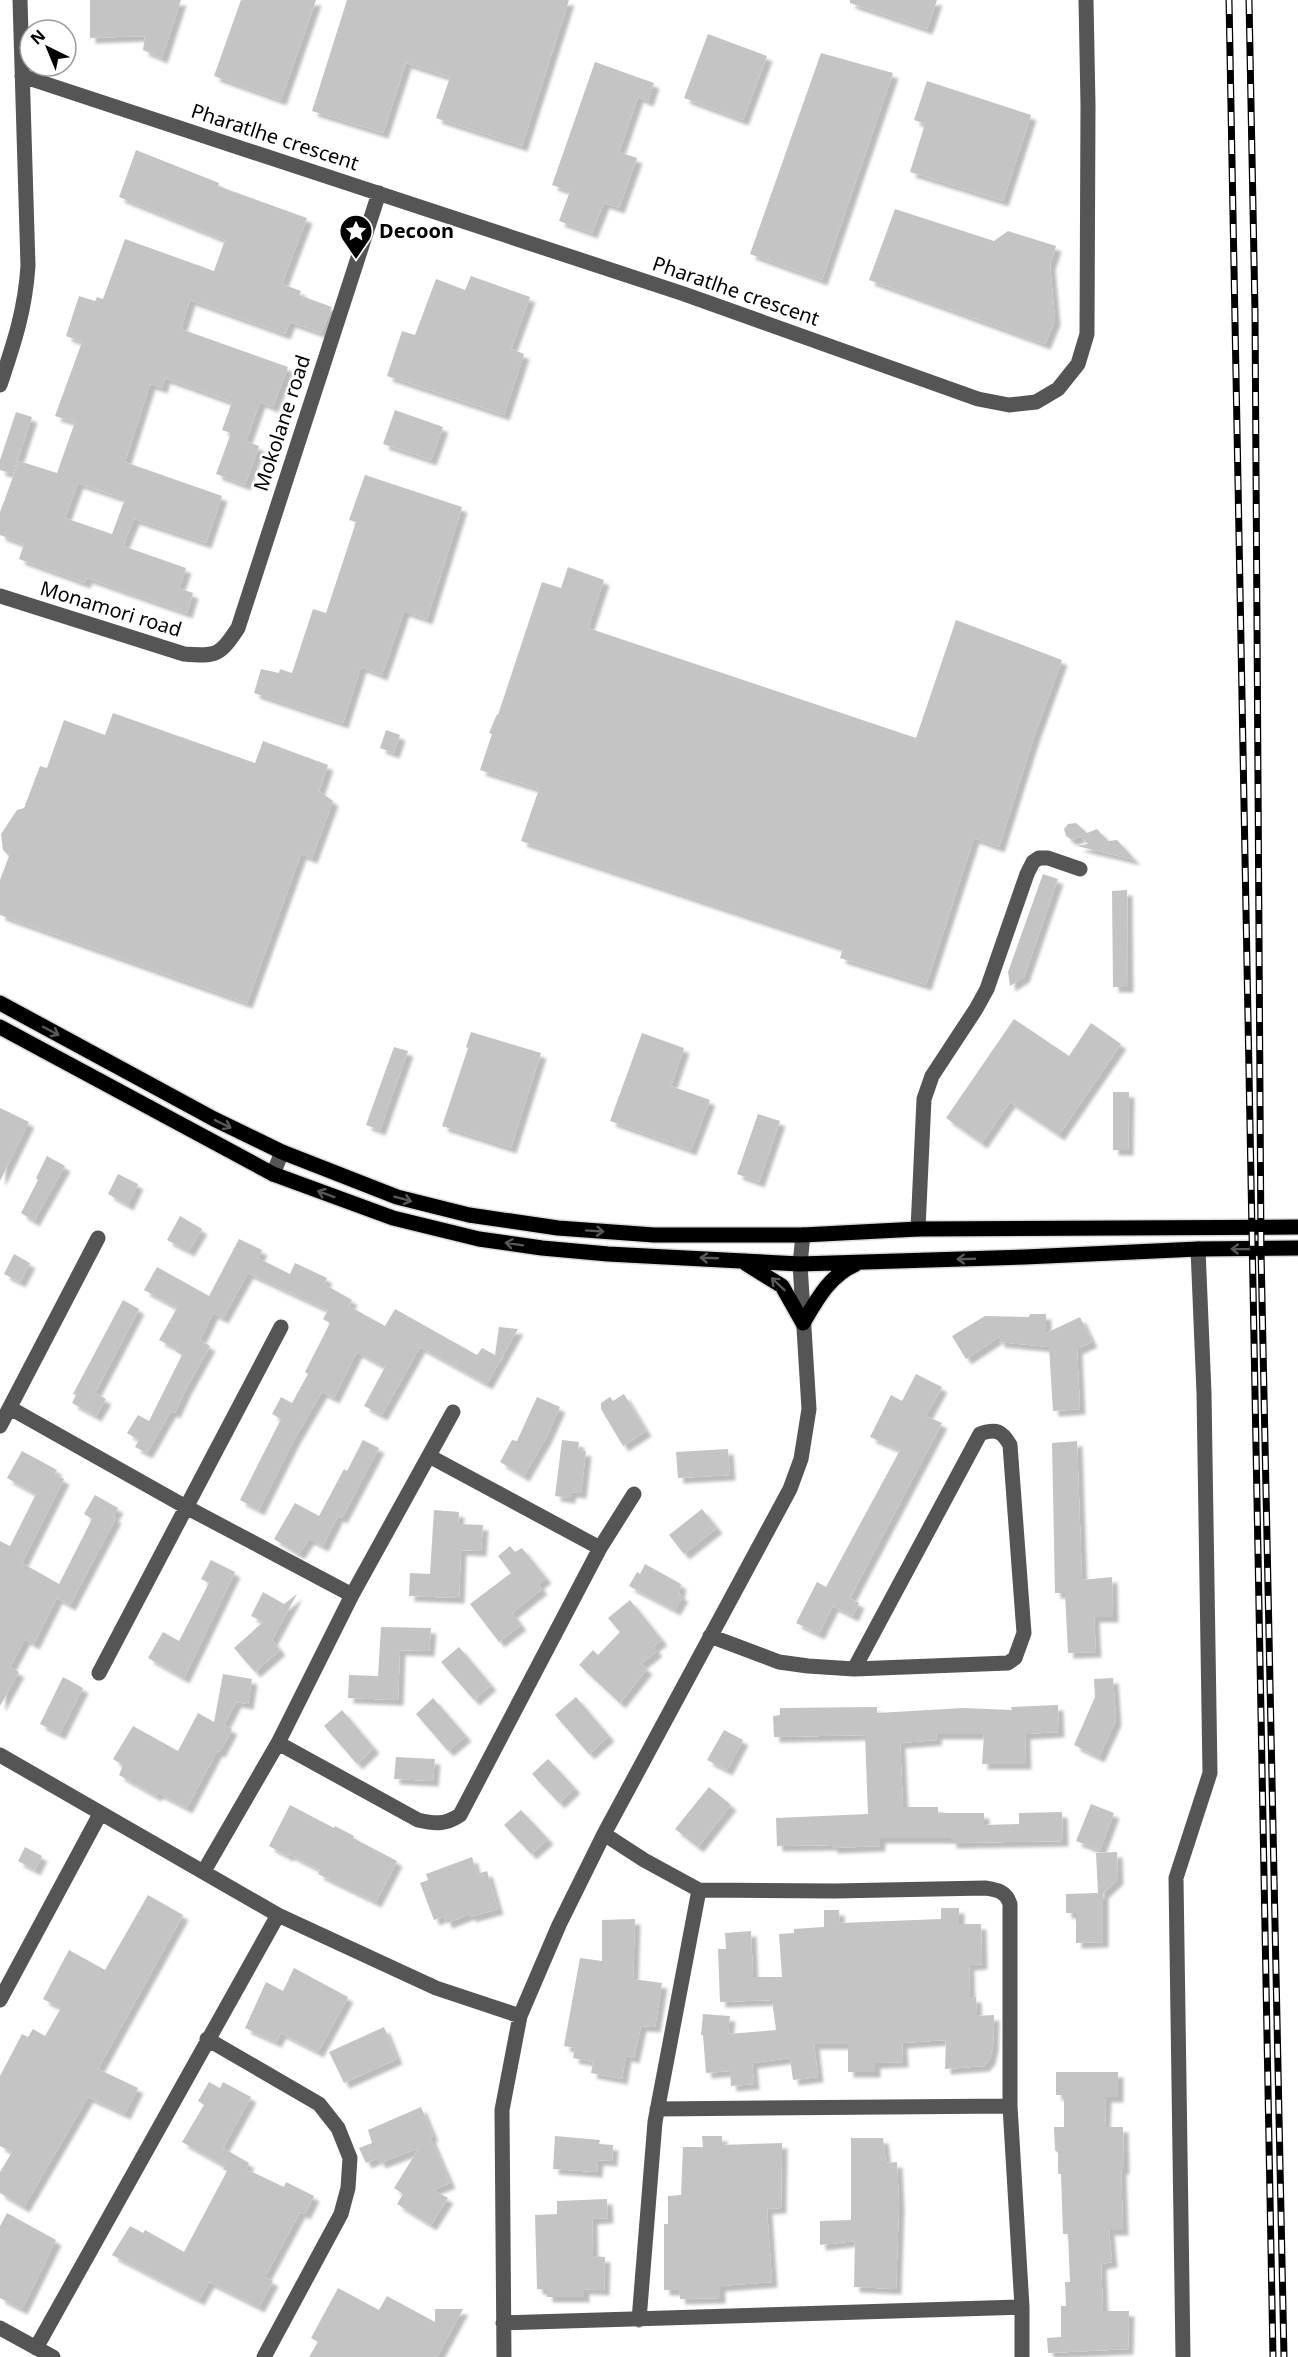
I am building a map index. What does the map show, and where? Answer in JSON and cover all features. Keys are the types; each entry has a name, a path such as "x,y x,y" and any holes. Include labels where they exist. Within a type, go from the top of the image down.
{"main road":[{"path":"0,1004 213,1119 282,1152 397,1197 469,1215 558,1228 654,1235 802,1235 918,1229 1298,1227"},
{"path":"0,1027 273,1174 393,1218 478,1239 608,1254 800,1264 1198,1249 1298,1248"},
{"path":"738,1259 782,1286 803,1323 832,1279 849,1267 861,1263"}],"street":[{"path":"20,0 20,18"},
{"name":"Pharatlhe crescent","path":"28,78 684,294 978,399 1010,405 1036,402 1058,389 1078,364 1087,334 1086,0"},
{"path":"0,385 20,327 26,298 28,266 22,78"},
{"name":"Mokolane road","path":"210,656 226,647 238,628 379,193"},
{"name":"Monamori road","path":"0,596 184,654 210,656"},
{"path":"918,1229 924,1099 932,1076 987,989 1033,862 1039,858 1048,858 1080,869"},
{"path":"273,1174 282,1152"},
{"path":"504,2357 502,2110 519,2016 559,1925 604,1834 790,1489 801,1459 809,1409 800,1264 802,1235"},
{"path":"0,1426 98,1238"},
{"path":"1183,2357 1176,1878 1210,1773 1204,1393 1198,1249"},
{"path":"99,1672 281,1327"},
{"path":"10,1408 186,1507 352,1595"},
{"path":"204,1871 278,1743 352,1595 453,1412"},
{"path":"710,1636 779,1662 854,1669 1008,1663 1015,1658 1024,1633 1010,1445 1003,1433 992,1430 980,1434 854,1669"},
{"path":"429,1456 600,1548"},
{"path":"278,1743 418,1820 436,1824 449,1822 460,1815 600,1548 634,1494"},
{"path":"0,1755 278,1915 436,1988 519,2016"},
{"path":"0,2000 100,1814"},
{"path":"604,1834 644,1860 699,1890 835,1891 985,1888 1000,1891 1007,1896 1010,1904 1010,2106 1022,2307 1022,2357"},
{"path":"639,2320 647,2203 657,2109 699,1890"},
{"path":"36,2348 278,1915"},
{"path":"207,2039 319,2104 338,2128 350,2158 348,2188 341,2214 264,2357"},
{"path":"657,2109 1010,2106"},
{"path":"503,2323 1022,2307"},
{"path":"0,2328 53,2357"}],"building":[{"path":"90,0 181,0 162,58 143,50 145,36 90,38"},
{"path":"241,0 316,0 281,100 214,76"},
{"path":"347,0 569,0 522,146 436,118 450,77 406,63 383,133 312,111"},
{"path":"850,0 937,0 927,29 850,3"},
{"path":"708,34 767,56 743,120 684,98"},
{"path":"821,53 893,73 822,280 750,254"},
{"path":"595,62 654,83 648,101 638,97 619,152 637,158 619,208 604,203 592,233 559,221 570,191 552,185"},
{"path":"927,81 1031,115 1003,201 910,172 925,124 914,120"},
{"path":"136,150 219,183 218,186 307,218 282,284 301,291 299,295 332,307 321,333 290,322 285,334 190,300 181,329 288,367 273,407 260,402 246,441 259,446 245,485 216,474 231,433 222,430 232,402 165,378 162,388 150,384 125,462 222,496 206,543 134,519 123,546 186,568 179,588 193,593 187,613 87,578 85,583 19,559 24,544 0,535 0,512 19,461 57,473 75,422 55,416 82,342 66,336 79,296 95,301 97,297 103,299 125,239 214,271 225,240 119,197","holes":["78,483 125,499 112,534 65,518"]},
{"path":"895,209 994,241 1008,231 1056,246 1050,265 1055,320 1045,344 869,280"},
{"path":"471,276 530,297 511,349 524,354 504,415 387,376 402,331 415,335 436,279 465,290"},
{"path":"395,410 443,427 431,460 383,444"},
{"path":"16,412 32,417 13,474 0,470 0,460"},
{"path":"365,475 462,507 427,619 404,611 382,675 361,667 343,723 254,693 261,669 279,673 280,669 292,673 313,609 326,613 356,522 349,520"},
{"path":"568,567 604,580 588,628 916,738 956,620 1062,660 1034,737 999,847 974,838 926,985 840,958 843,948 521,841 539,789 480,770 492,734 489,733 498,715 542,582 561,588"},
{"path":"113,713 255,763 263,741 328,765 319,791 333,801 312,858 301,854 247,1003 0,915 0,880 9,856 3,850 1,834 17,810 24,808 40,766 47,768 64,720 105,735"},
{"path":"386,730 400,735 394,753 380,748"},
{"path":"1076,823 1087,833 1097,829 1108,841 1117,840 1135,860 1077,846 1088,844 1081,836 1072,840 1066,836 1064,829 1068,824"},
{"path":"1043,874 1058,879 1024,977 1010,986 1008,972"},
{"path":"1127,890 1128,987 1113,987 1112,891"},
{"path":"1014,1019 1069,1056 1091,1023 1121,1044 1059,1135 1010,1102 982,1143 946,1118"},
{"path":"471,1032 541,1053 511,1148 442,1126 468,1048 466,1047"},
{"path":"642,1033 684,1048 671,1086 710,1100 691,1150 610,1121"},
{"path":"394,1047 408,1051 380,1130 366,1125"},
{"path":"1113,1092 1129,1092 1128,1150 1113,1150"},
{"path":"0,1108 29,1122 0,1181"},
{"path":"758,1114 780,1121 759,1182 737,1174"},
{"path":"47,1156 65,1166 34,1221 21,1213"},
{"path":"118,1174 138,1184 128,1205 108,1194"},
{"path":"180,1216 202,1229 189,1251 167,1240"},
{"path":"239,1239 262,1250 258,1258 290,1274 295,1263 327,1278 324,1284 352,1300 349,1306 385,1326 395,1309 477,1355 482,1348 495,1355 499,1327 518,1329 487,1384 420,1347 382,1415 364,1406 385,1367 357,1352 334,1398 322,1392 294,1440 259,1510 240,1500 281,1419 272,1414 281,1397 292,1403 308,1374 305,1372 330,1323 323,1319 328,1310 248,1273 223,1318 213,1313 200,1340 210,1346 175,1413 171,1411 147,1453 135,1447 139,1440 127,1433 138,1415 149,1421 182,1355 175,1351 177,1349 159,1340 177,1308 144,1290 157,1267 209,1296"},
{"path":"14,1254 30,1263 20,1282 4,1274"},
{"path":"123,1300 139,1309 95,1393 106,1399 96,1416 72,1403 76,1395 73,1394"},
{"path":"1030,1314 1046,1314 1046,1333 1080,1317 1092,1342 1077,1349 1080,1409 1053,1411 1049,1347 999,1342 999,1337 966,1359 952,1336 985,1316 1029,1317"},
{"path":"916,1374 942,1387 926,1416 942,1423 850,1598 859,1603 853,1616 833,1606 819,1634 796,1623 817,1582 826,1587 900,1450 870,1437 891,1395 902,1401"},
{"path":"624,1394 646,1431 623,1446 601,1409 601,1403 610,1397 613,1401"},
{"path":"537,1397 560,1407 546,1438 524,1476 500,1462 512,1440 517,1441"},
{"path":"363,1440 379,1448 342,1518 338,1516 323,1546 309,1539 299,1554 274,1539 295,1503 319,1516 344,1469 347,1471"},
{"path":"562,1440 579,1442 578,1450 586,1451 581,1493 571,1492 570,1498 555,1496"},
{"path":"1077,1441 1082,1580 1112,1577 1113,1617 1094,1617 1096,1652 1068,1653 1065,1593 1055,1593 1052,1443"},
{"path":"728,1449 730,1475 678,1478 676,1452"},
{"path":"22,1451 57,1470 54,1474 64,1479 22,1563 59,1584 92,1519 84,1514 95,1495 118,1508 113,1516 116,1518 70,1605 57,1598 34,1644 25,1639 10,1667 19,1672 0,1706 0,1541 10,1546 36,1494 7,1478"},
{"path":"702,1509 717,1528 684,1554 669,1535"},
{"path":"434,1510 459,1512 458,1524 483,1525 481,1551 461,1550 459,1598 409,1596 410,1573 430,1574"},
{"path":"510,1546 515,1552 522,1548 546,1578 538,1584 542,1589 512,1613 521,1625 499,1642 470,1604 511,1573 498,1556"},
{"path":"211,1560 235,1572 184,1678 148,1658 163,1632 179,1641 209,1583 201,1579"},
{"path":"645,1564 681,1584 679,1594 683,1596 675,1610 629,1586 637,1572 640,1574"},
{"path":"263,1592 284,1604 297,1594 272,1640 280,1650 255,1672 234,1648 263,1622 251,1616"},
{"path":"630,1600 662,1640 653,1647 657,1651 641,1664 647,1669 620,1703 579,1665 593,1650 598,1655 620,1632 608,1618"},
{"path":"381,1627 431,1628 429,1651 400,1650 398,1700 348,1698 349,1675 378,1676"},
{"path":"459,1647 491,1685 474,1700 441,1662"},
{"path":"223,1674 252,1679 248,1704 236,1702 224,1725 232,1729 220,1752 217,1751 187,1808 158,1793 156,1796 119,1775 123,1765 113,1759 133,1726 178,1751 198,1713 214,1722"},
{"path":"63,1677 83,1688 60,1734 40,1724"},
{"path":"1113,1678 1116,1720 1099,1757 1074,1745 1095,1697 1094,1679"},
{"path":"576,1697 609,1736 589,1754 555,1715"},
{"path":"433,1698 466,1736 448,1751 416,1714"},
{"path":"1058,1705 1059,1732 1025,1734 1026,1764 982,1764 984,1734 936,1734 937,1740 900,1743 903,1807 938,1807 938,1813 984,1813 984,1825 1019,1824 1019,1813 1062,1812 1063,1841 951,1843 951,1838 880,1838 880,1846 832,1848 832,1845 777,1846 776,1818 868,1814 865,1735 774,1737 773,1716 780,1715 780,1708 877,1707 877,1713 963,1708 1012,1710 1011,1707"},
{"path":"342,1710 374,1748 357,1764 324,1726"},
{"path":"724,1730 743,1740 727,1770 707,1760"},
{"path":"396,1757 435,1759 433,1781 394,1779"},
{"path":"548,1759 575,1788 559,1803 532,1774"},
{"path":"709,1787 731,1805 698,1847 675,1829"},
{"path":"1091,1804 1114,1813 1100,1850 1076,1841"},
{"path":"290,1805 334,1828 335,1826 397,1861 376,1902 318,1874 320,1870 269,1846"},
{"path":"521,1810 548,1839 531,1854 504,1825"},
{"path":"25,1847 42,1856 35,1870 18,1861"},
{"path":"1117,1852 1118,1879 1103,1893 1103,1942 1076,1943 1076,1913 1066,1913 1066,1894 1098,1893 1096,1853"},
{"path":"472,1857 477,1874 487,1871 498,1909 470,1917 470,1914 447,1923 444,1916 434,1920 420,1883 428,1880 426,1874"},
{"path":"148,1895 183,1915 98,2069 138,2088 125,2114 88,2097 24,2207 0,2193 0,2172 12,2152 0,2146 0,2076 22,2034 28,2037 33,2029 45,2036 61,2008 43,1999 69,1950 105,1970"},
{"path":"941,1908 959,1908 959,1924 981,1924 982,1964 969,1965 970,1997 976,1997 977,2016 994,2015 993,2046 990,2059 984,2066 945,2069 946,2040 902,2043 903,2062 875,2063 875,2072 848,2072 848,2044 814,2044 818,2077 793,2080 790,2058 752,2063 754,2084 731,2086 730,2071 706,2073 703,2035 701,2035 703,2014 730,2016 728,2034 776,2030 772,2000 720,2002 718,1949 726,1949 725,1933 751,1931 753,1977 782,1977 779,1934 794,1933 794,1929 824,1927 824,1910 839,1910 840,1923 941,1919"},
{"path":"635,1919 633,1979 662,1983 655,2027 641,2026 634,2058 626,2056 622,2079 591,2073 593,2062 573,2058 575,2048 564,2046 580,1958 602,1961 602,1920"},
{"path":"294,1968 348,1997 318,2052 281,2033 276,2042 245,2028 266,1982 283,1991"},
{"path":"384,2027 397,2059 344,2083 329,2052"},
{"path":"1056,2072 1118,2072 1118,2097 1106,2097 1105,2127 1123,2127 1124,2169 1121,2169 1123,2230 1109,2230 1112,2262 1101,2264 1103,2311 1129,2311 1128,2349 1048,2353 1047,2338 1061,2337 1061,2306 1066,2306 1065,2282 1070,2282 1068,2234 1063,2234 1061,2174 1058,2174 1054,2127 1064,2127 1064,2095 1056,2095"},
{"path":"209,2082 220,2088 223,2082 251,2097 223,2148 249,2163 246,2169 284,2187 286,2182 314,2196 305,2214 300,2212 265,2277 273,2281 259,2307 209,2282 199,2300 112,2255 130,2226 143,2233 145,2230 184,2252 227,2171 223,2169 225,2166 182,2142 204,2105 198,2101"},
{"path":"421,2107 433,2136 430,2137 450,2183 433,2190 448,2198 431,2225 397,2204 403,2194 394,2188 419,2148 380,2163 378,2158 366,2163 359,2148 372,2143 368,2130"},
{"path":"555,2136 600,2140 599,2144 613,2145 612,2161 598,2160 597,2172 553,2169"},
{"path":"702,2136 722,2136 722,2145 782,2143 781,2208 767,2209 772,2282 720,2286 720,2298 680,2299 679,2290 664,2290 664,2224 668,2224 668,2196 681,2195 683,2147 703,2147"},
{"path":"851,2138 883,2138 886,2163 897,2162 899,2204 896,2289 854,2287 855,2241 820,2245 820,2221 851,2220"},
{"path":"607,2199 608,2218 592,2219 593,2256 605,2257 604,2290 584,2289 584,2297 547,2297 547,2290 537,2289 535,2215 557,2214 557,2201"},
{"path":"7,2213 56,2240 22,2309 0,2298 0,2226"},
{"path":"338,2288 379,2310 387,2296 435,2322 435,2309 463,2309 437,2357 309,2357 318,2342 311,2338"}],"railway":[{"path":"1229,0 1273,2357"},
{"path":"1249,0 1255,312 1261,1250 1284,2357"}],"place":[{"name":"Decoon","path":"356,260"}]}
